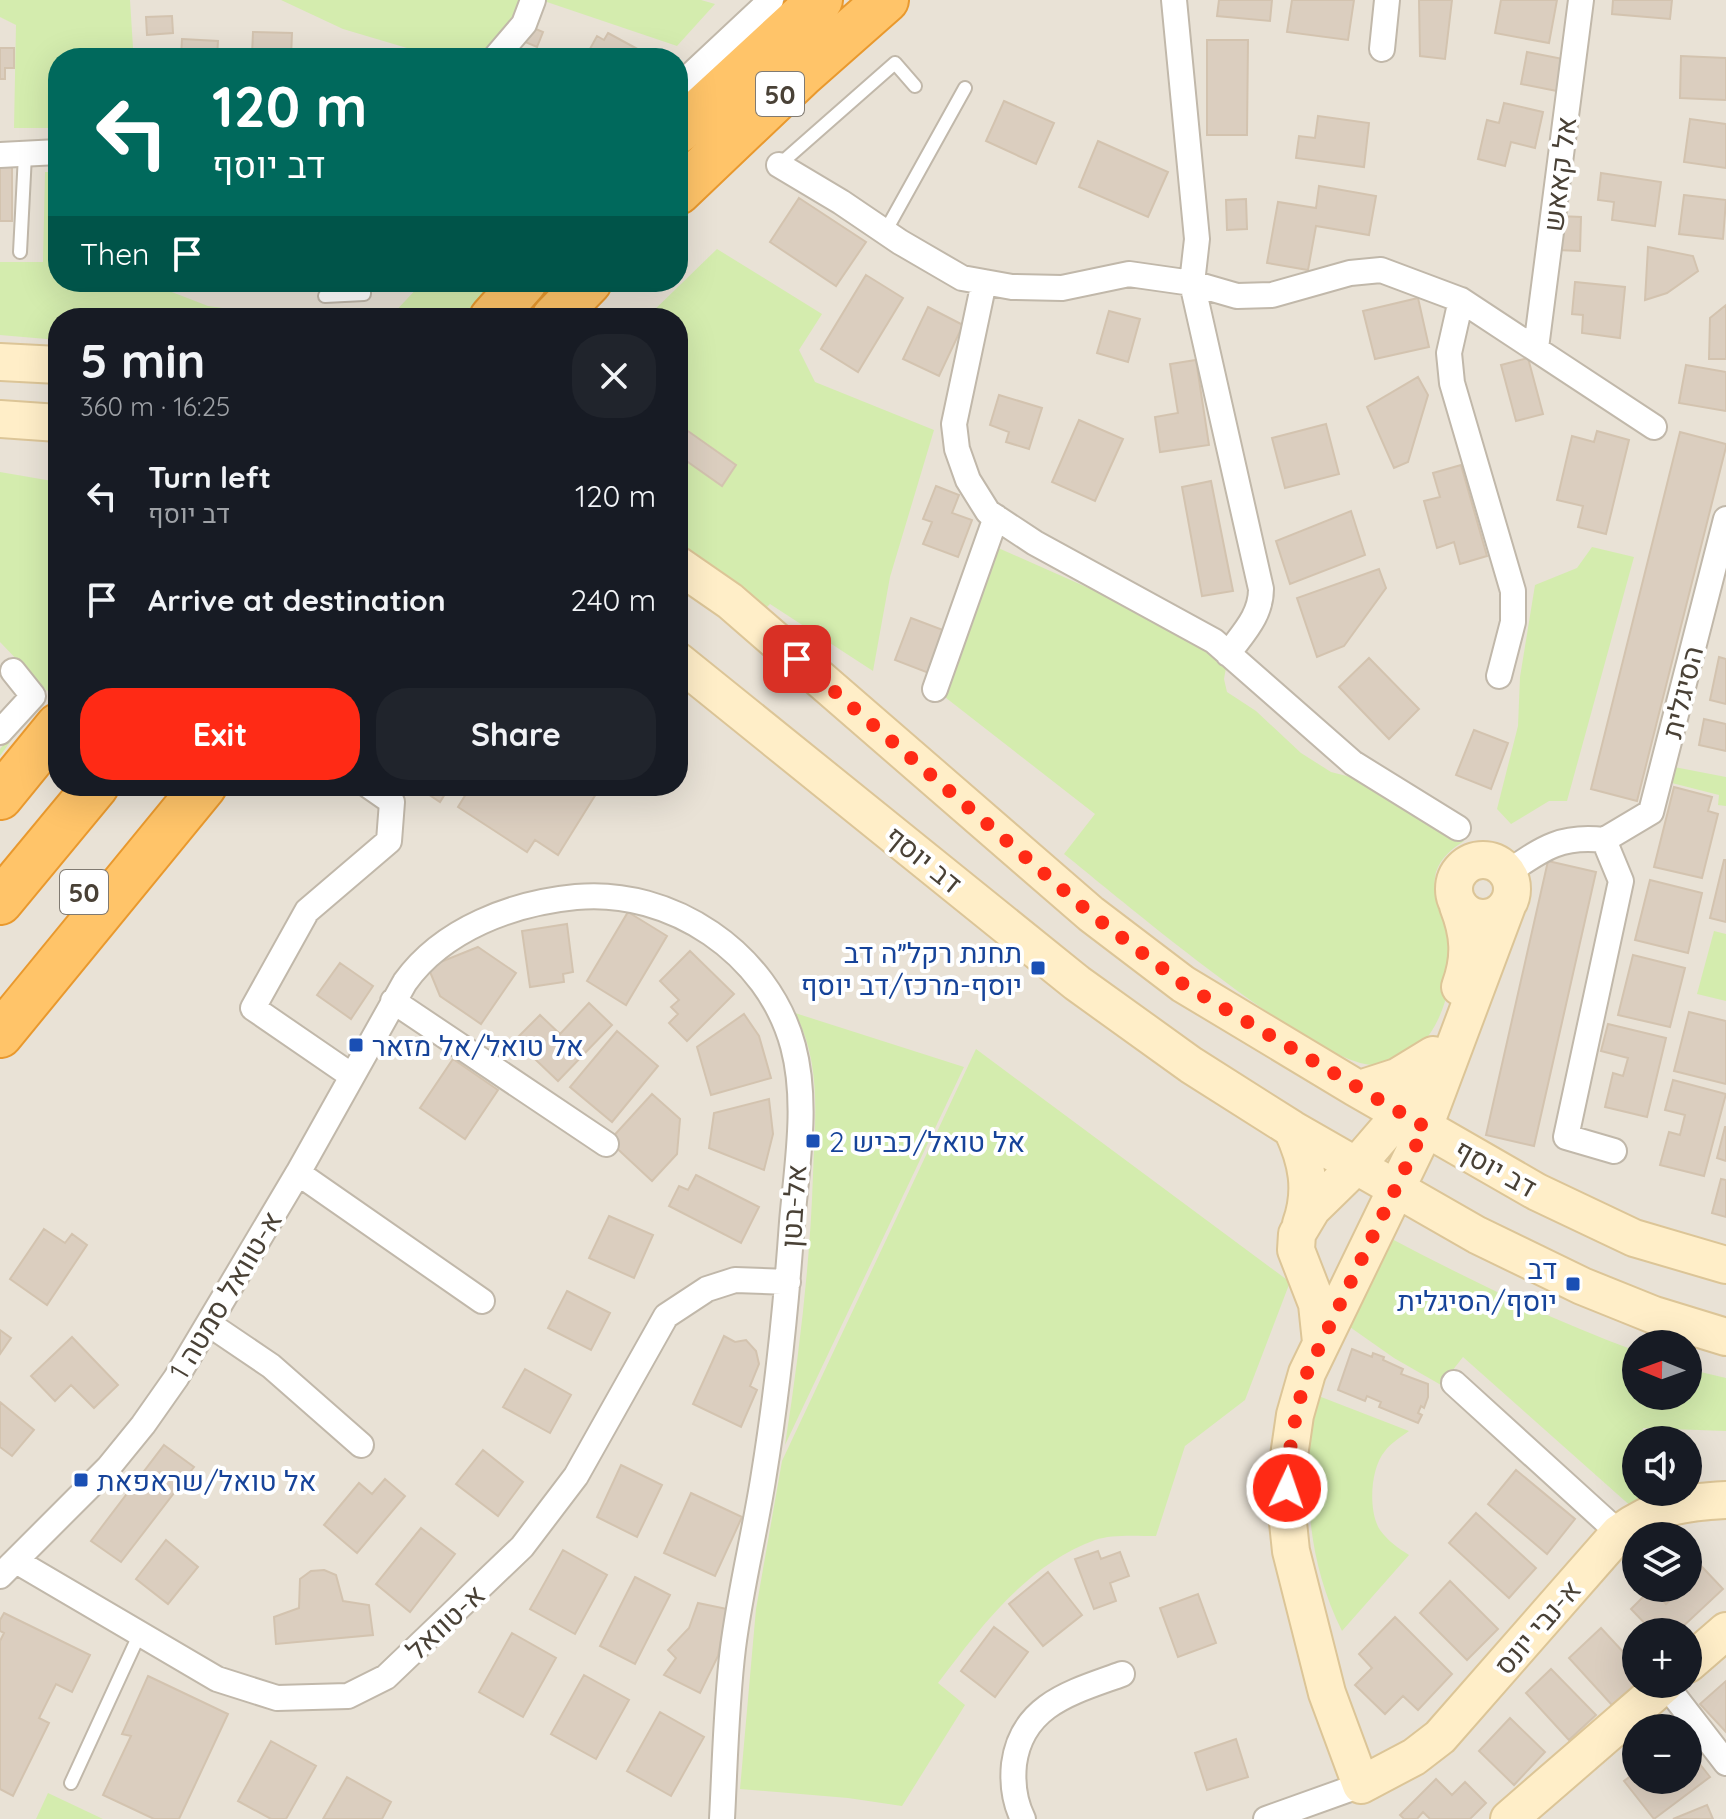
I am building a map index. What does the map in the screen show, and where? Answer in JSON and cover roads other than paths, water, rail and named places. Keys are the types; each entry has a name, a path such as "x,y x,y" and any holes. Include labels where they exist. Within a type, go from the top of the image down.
{"highway":[{"name":"50","path":"688,122 820,0"},
{"name":"50","path":"688,182 801,75 886,0"},
{"path":"501,308 515,292"},
{"path":"564,308 579,292"},
{"path":"0,797 48,738"},
{"name":"50","path":"0,902 88,796"},
{"name":"50","path":"0,998 160,796"},
{"path":"0,1035 196,796"}],"main road":[{"path":"0,362 48,364"},
{"path":"0,419 48,422"},
{"name":"דב יוסף","path":"688,572 730,601 1091,914 1183,984 1537,1192 1634,1238 1726,1265"},
{"name":"דב יוסף","path":"688,669 1077,983 1191,1065 1292,1129 1477,1235 1582,1286 1654,1315 1726,1337"},
{"path":"1361,1785 1327,1693 1298,1585 1287,1513 1288,1463 1295,1415 1307,1373 1396,1190 1412,1120 1462,981 1469,943 1453,890 1457,874 1469,863 1490,861 1507,890"},
{"path":"1300,1225 1356,1166 1412,1120 1507,890"},
{"path":"1458,906 1478,919 1494,917 1507,890"},
{"path":"1356,1088 1388,1081 1433,1055"},
{"path":"1292,1129 1302,1152 1308,1179 1296,1250 1317,1304 1321,1342"},
{"path":"1304,1269 1327,1279 1355,1274"},
{"name":"א-נבי יונס","path":"1361,1785 1414,1757 1440,1737 1619,1533 1641,1517 1668,1506 1726,1500"},
{"path":"1702,1652 1726,1631"},
{"path":"1509,1819 1649,1698"}],"street":[{"path":"504,48 524,24 533,0"},
{"path":"688,78 771,0"},
{"path":"1174,0 1197,239 1192,283 1261,589 1261,604 1254,619 1228,654"},
{"path":"1382,49 1387,0"},
{"name":"אל קאאש","path":"1536,348 1581,0"},
{"path":"0,155 48,153"},
{"path":"779,165 962,278 1012,287 1062,288 1129,274 1192,283 1237,296 1272,295 1350,273 1381,270 1461,300 1654,427"},
{"path":"984,282 954,424 957,449 968,480 988,512 1035,543 1214,641 1353,763 1458,828"},
{"path":"1461,300 1449,353 1452,383 1513,591 1513,622 1499,676"},
{"path":"935,689 996,517"},
{"name":"הסיגלית","path":"1507,890 1556,842 1586,838 1604,840 1651,812 1726,519"},
{"path":"0,732 33,696 13,671"},
{"path":"352,1076 253,1008 307,911 389,841 392,802 383,796"},
{"path":"1604,840 1621,881 1566,1137 1614,1151"},
{"name":"אל-בטן","path":"393,1001 427,955 454,935 532,904 577,897 616,898 689,919 714,934 745,962 766,987 793,1045 801,1102 788,1282 764,1477 733,1649 722,1819"},
{"path":"393,1001 606,1144"},
{"name":"א-טוואל סמטה 1","path":"8,1568 108,1468 143,1425 209,1324 298,1173 393,1001"},
{"path":"298,1173 482,1301"},
{"name":"א-טוואל","path":"8,1568 140,1633 217,1679 277,1698 348,1696 386,1677 522,1547 576,1476 666,1316 707,1289 735,1280 788,1282"},
{"path":"209,1324 271,1366 361,1445"},
{"path":"1454,1383 1619,1533"},
{"path":"1023,1819 1016,1804 1013,1778 1016,1751 1024,1730 1041,1710 1065,1696 1122,1674"},
{"path":"1676,1698 1726,1763"},
{"name":"א-נבי יונס","path":"1266,1819 1361,1785"}],"lane":[{"path":"779,165 895,63 915,86"},
{"path":"885,232 965,88"},
{"path":"20,252 25,155"},
{"path":"325,296 364,292"},
{"path":"71,1783 140,1633"}],"place":[{"name":"תחנת רקל״ה דב יוסף-מרכז/דב יוסף","path":"1038,968"},
{"name":"אל טואל/אל מזאר","path":"356,1045"},
{"name":"אל טואל/כביש 2","path":"813,1141"},
{"name":"דב יוסף/הסיגלית","path":"1573,1284"},
{"name":"אל טואל/שראפאת","path":"81,1480"}]}
